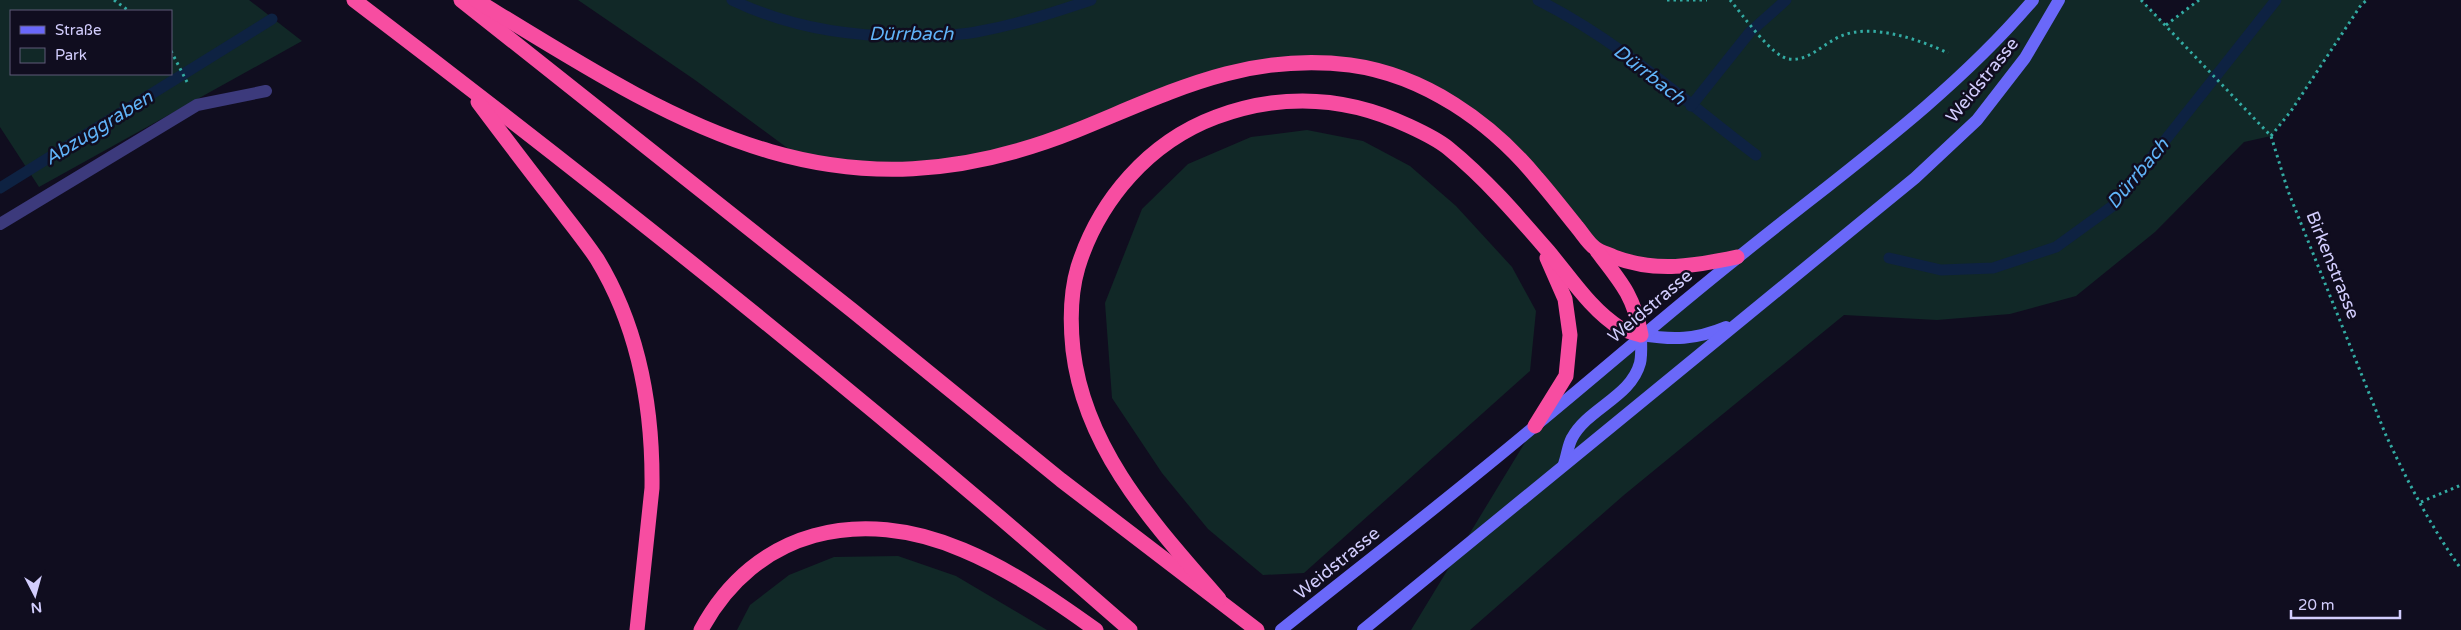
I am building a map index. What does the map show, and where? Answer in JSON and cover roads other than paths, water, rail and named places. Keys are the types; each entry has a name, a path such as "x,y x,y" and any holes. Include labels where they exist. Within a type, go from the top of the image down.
{"highway":[{"path":"354,0 463,83 791,344 985,502 1130,630"},
{"path":"461,0 838,298 1061,480 1219,599 1256,630"},
{"path":"476,0 589,70 653,105 694,124 768,153 847,168 888,170 927,168 997,156 1066,134 1198,81 1258,65 1314,62 1355,66 1381,72 1430,91 1474,118 1497,136 1526,164 1624,287 1636,312 1641,336"},
{"path":"463,83 597,260 621,307 630,332 648,399 652,464 652,488 637,630"},
{"path":"1219,599 1164,535 1120,477 1091,422 1078,380 1071,327 1076,274 1096,222 1109,202 1134,171 1152,154 1185,132 1231,111 1278,101 1306,100 1335,103 1388,116 1446,146 1495,192 1598,310 1621,328 1641,336"},
{"path":"1535,426 1566,376 1570,335 1565,299 1540,242"},
{"path":"1596,250 1627,262 1663,268 1684,268 1737,257"},
{"path":"701,630 719,599 731,584 769,554 787,544 824,533 863,529 911,534 962,549 1017,578 1096,630"}],"main road":[{"name":"Weidstrasse","path":"1282,630 1535,426 1737,257 1883,141 1972,66 2004,34 2033,0"},
{"name":"Weidstrasse","path":"1363,630 1915,178 1977,120 2025,58 2058,0"},
{"path":"1564,464 1572,438 1593,412 1619,393 1634,377 1640,362 1641,336 1674,340 1706,335 1737,323"}],"lane":[{"path":"0,224 197,105 266,91"}],"waterway":[{"name":"Dürrbach","path":"732,0 800,25 847,33 895,36 974,32 1023,21 1091,0"},
{"name":"Dürrbach","path":"1538,0 1567,16 1624,53 1756,155"},
{"path":"1691,106 1750,32 1786,0"},
{"name":"Dürrbach","path":"1889,258 1941,270 1993,268 2056,247 2114,205 2276,0"},
{"name":"Abzuggraben","path":"0,188 272,19"}]}
